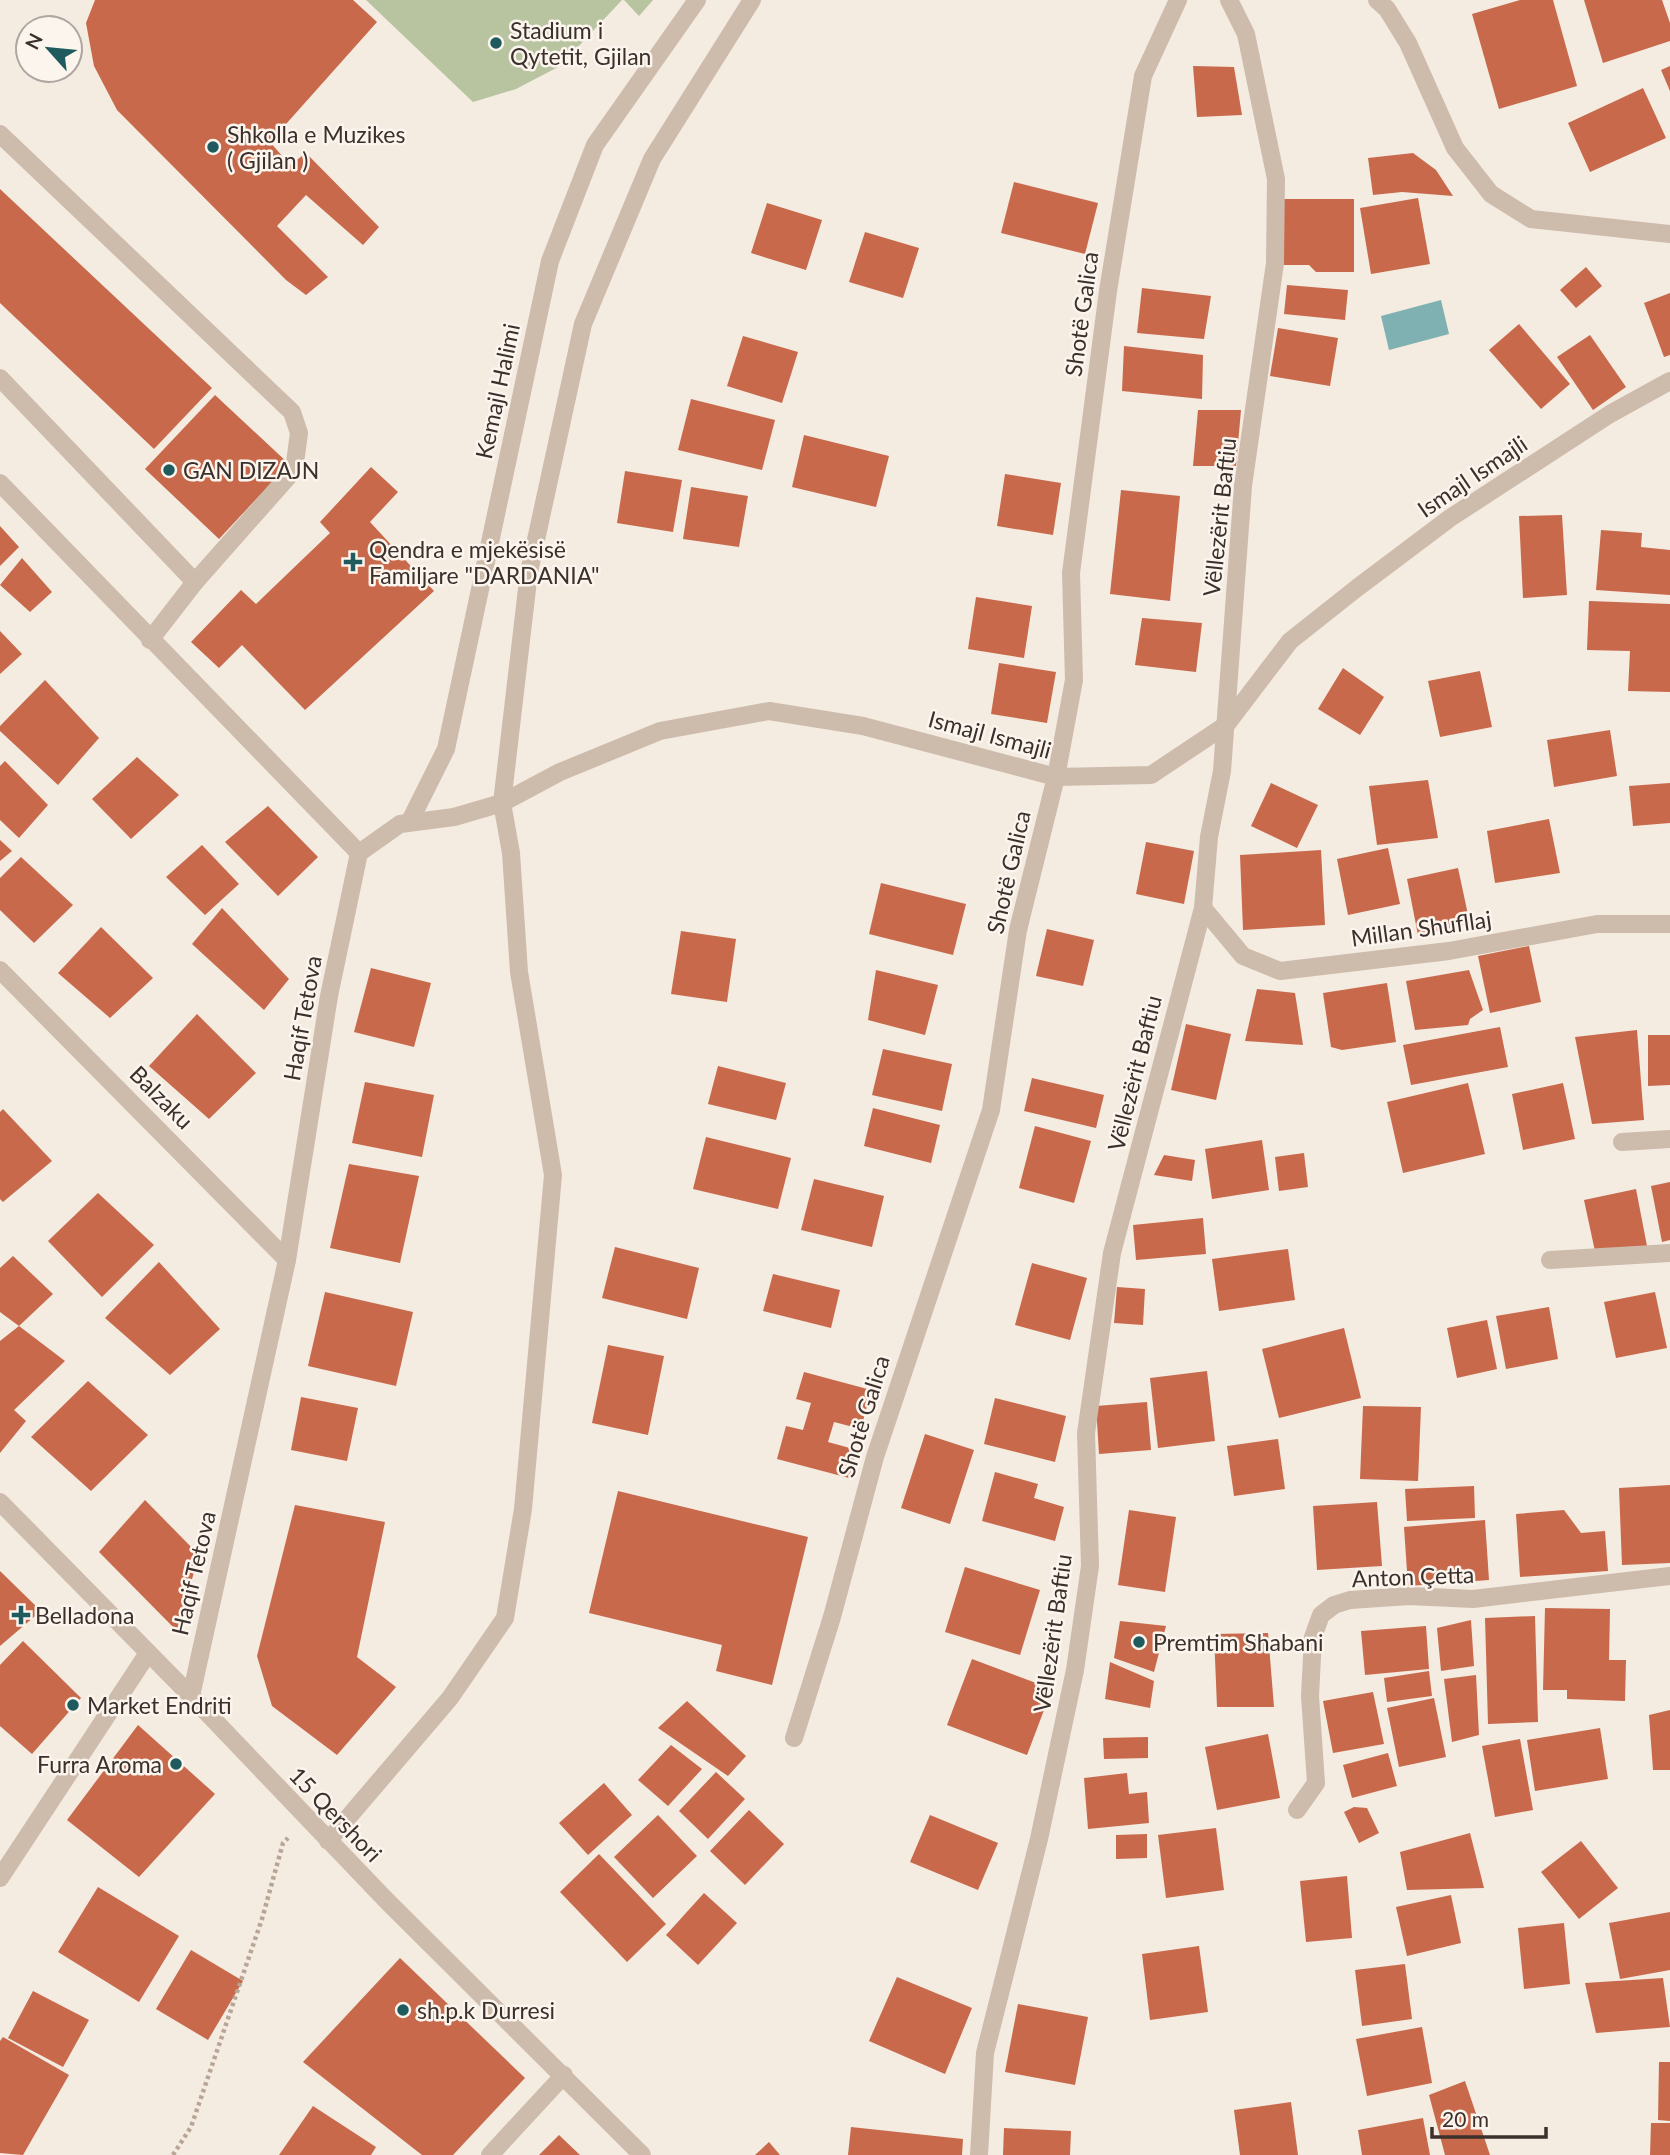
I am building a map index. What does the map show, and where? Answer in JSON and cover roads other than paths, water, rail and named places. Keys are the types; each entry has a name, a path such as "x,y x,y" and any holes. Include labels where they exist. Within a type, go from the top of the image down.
{"street":[{"name":"Kemajl Halimi","path":"410,821 446,749 550,261 595,145 697,0"},
{"path":"328,1841 450,1698 505,1618 523,1509 554,1175 519,972 511,853 502,803 529,572 583,324 652,159 752,0"},
{"name":"Shotë Galica","path":"794,1738 832,1616 875,1457 991,1110 1018,930 1056,777 1074,680 1071,573 1108,291 1143,76 1178,0"},
{"name":"Vëllezërit Baftiu","path":"979,2155 985,2053 1039,1839 1081,1631 1090,1566 1086,1433 1112,1253 1203,908 1209,837 1222,771 1243,486 1275,264 1276,191 1259,88 1246,34 1229,0"},
{"path":"1377,0 1387,9 1408,43 1455,148 1491,194 1531,219 1670,234"},
{"path":"0,134 292,412 299,433 294,470 195,582 150,640"},
{"path":"0,378 195,582"},
{"name":"Ismajl Ismajli","path":"359,852 410,821 454,817 502,803 560,772 660,731 769,711 863,726 1056,777 1152,775 1226,725 1290,640 1357,588 1450,518 1610,414 1670,381"},
{"path":"0,483 359,852"},
{"name":"Haqif Tetova","path":"191,1696 288,1260 329,996 359,852"},
{"name":"Millan Shufllaj","path":"1203,908 1243,956 1279,971 1448,951 1597,924 1670,924"},
{"name":"Balzaku","path":"0,970 288,1260"},
{"path":"1622,1142 1670,1139"},
{"path":"1550,1260 1670,1253"},
{"name":"15 Qershori","path":"0,1503 191,1696 328,1841 642,2155"},
{"name":"Anton Çetta","path":"1297,1810 1316,1783 1310,1696 1313,1637 1321,1615 1334,1605 1350,1600 1409,1595 1473,1599 1670,1576"},
{"path":"0,1878 148,1653"},
{"path":"490,2155 564,2075"}],"water":[{"path":"1441,300 1449,334 1389,350 1381,316"}],"place":[{"name":"Stadium i Qytetit, Gjilan","path":"496,43"},
{"name":"Shkolla e Muzikes ( Gjilan )","path":"213,147"},
{"name":"GAN DIZAJN","path":"169,470"},
{"name":"Qendra e mjekësisë Familjare \"DARDANIA\"","path":"353,562"},
{"name":"Belladona","path":"21,1615"},
{"name":"Premtim Shabani","path":"1139,1642"},
{"name":"Market Endriti","path":"73,1705"},
{"name":"Furra Aroma","path":"176,1764"},
{"name":"sh.p.k Durresi","path":"403,2010"}]}
